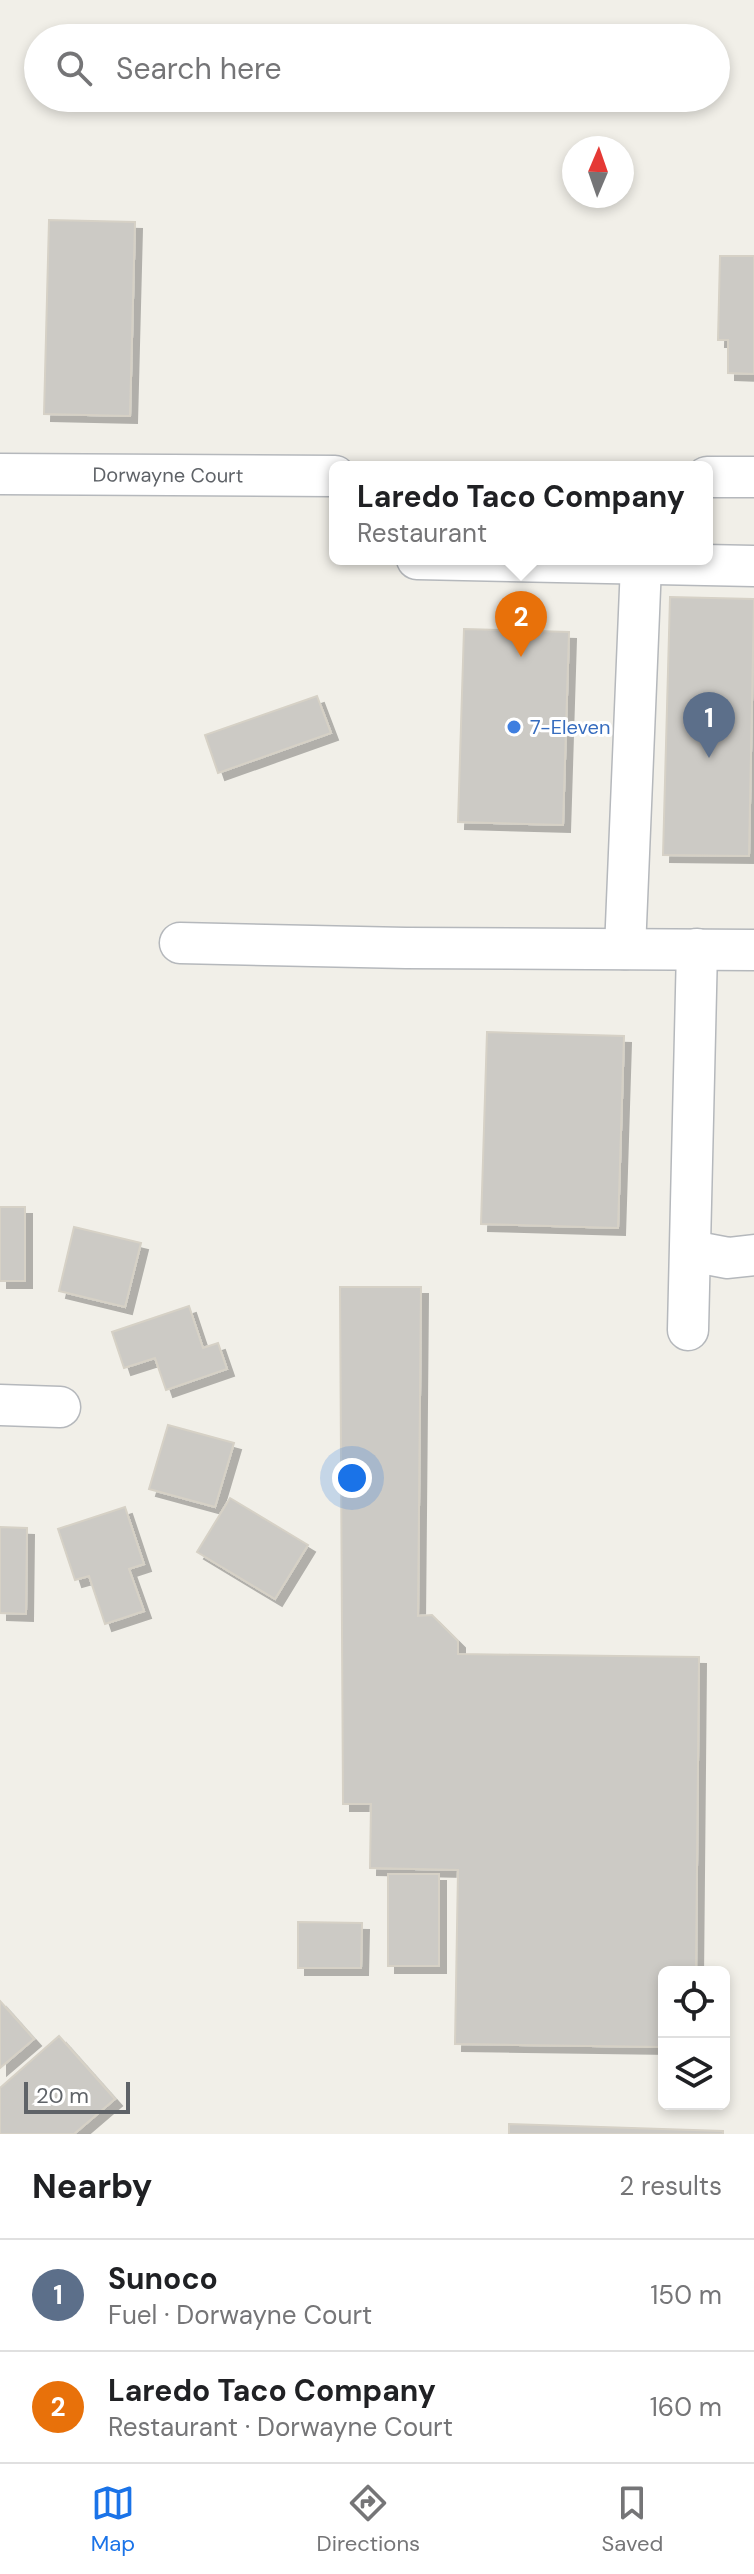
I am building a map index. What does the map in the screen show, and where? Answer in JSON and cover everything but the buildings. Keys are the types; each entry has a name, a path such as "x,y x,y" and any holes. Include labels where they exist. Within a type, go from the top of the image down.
{"street":[{"name":"Dorwayne Court","path":"0,474 329,476"},
{"path":"713,477 754,477"},
{"path":"625,949 649,565"},
{"path":"713,565 754,566"},
{"path":"180,943 754,950"},
{"path":"688,1330 697,949"},
{"path":"691,1251 728,1258 754,1255"},
{"path":"0,1405 60,1407"}],"place":[{"name":"Laredo Taco Company","path":"521,657"},
{"name":"7-Eleven","path":"514,727"},
{"name":"Sunoco","path":"709,758"}]}
